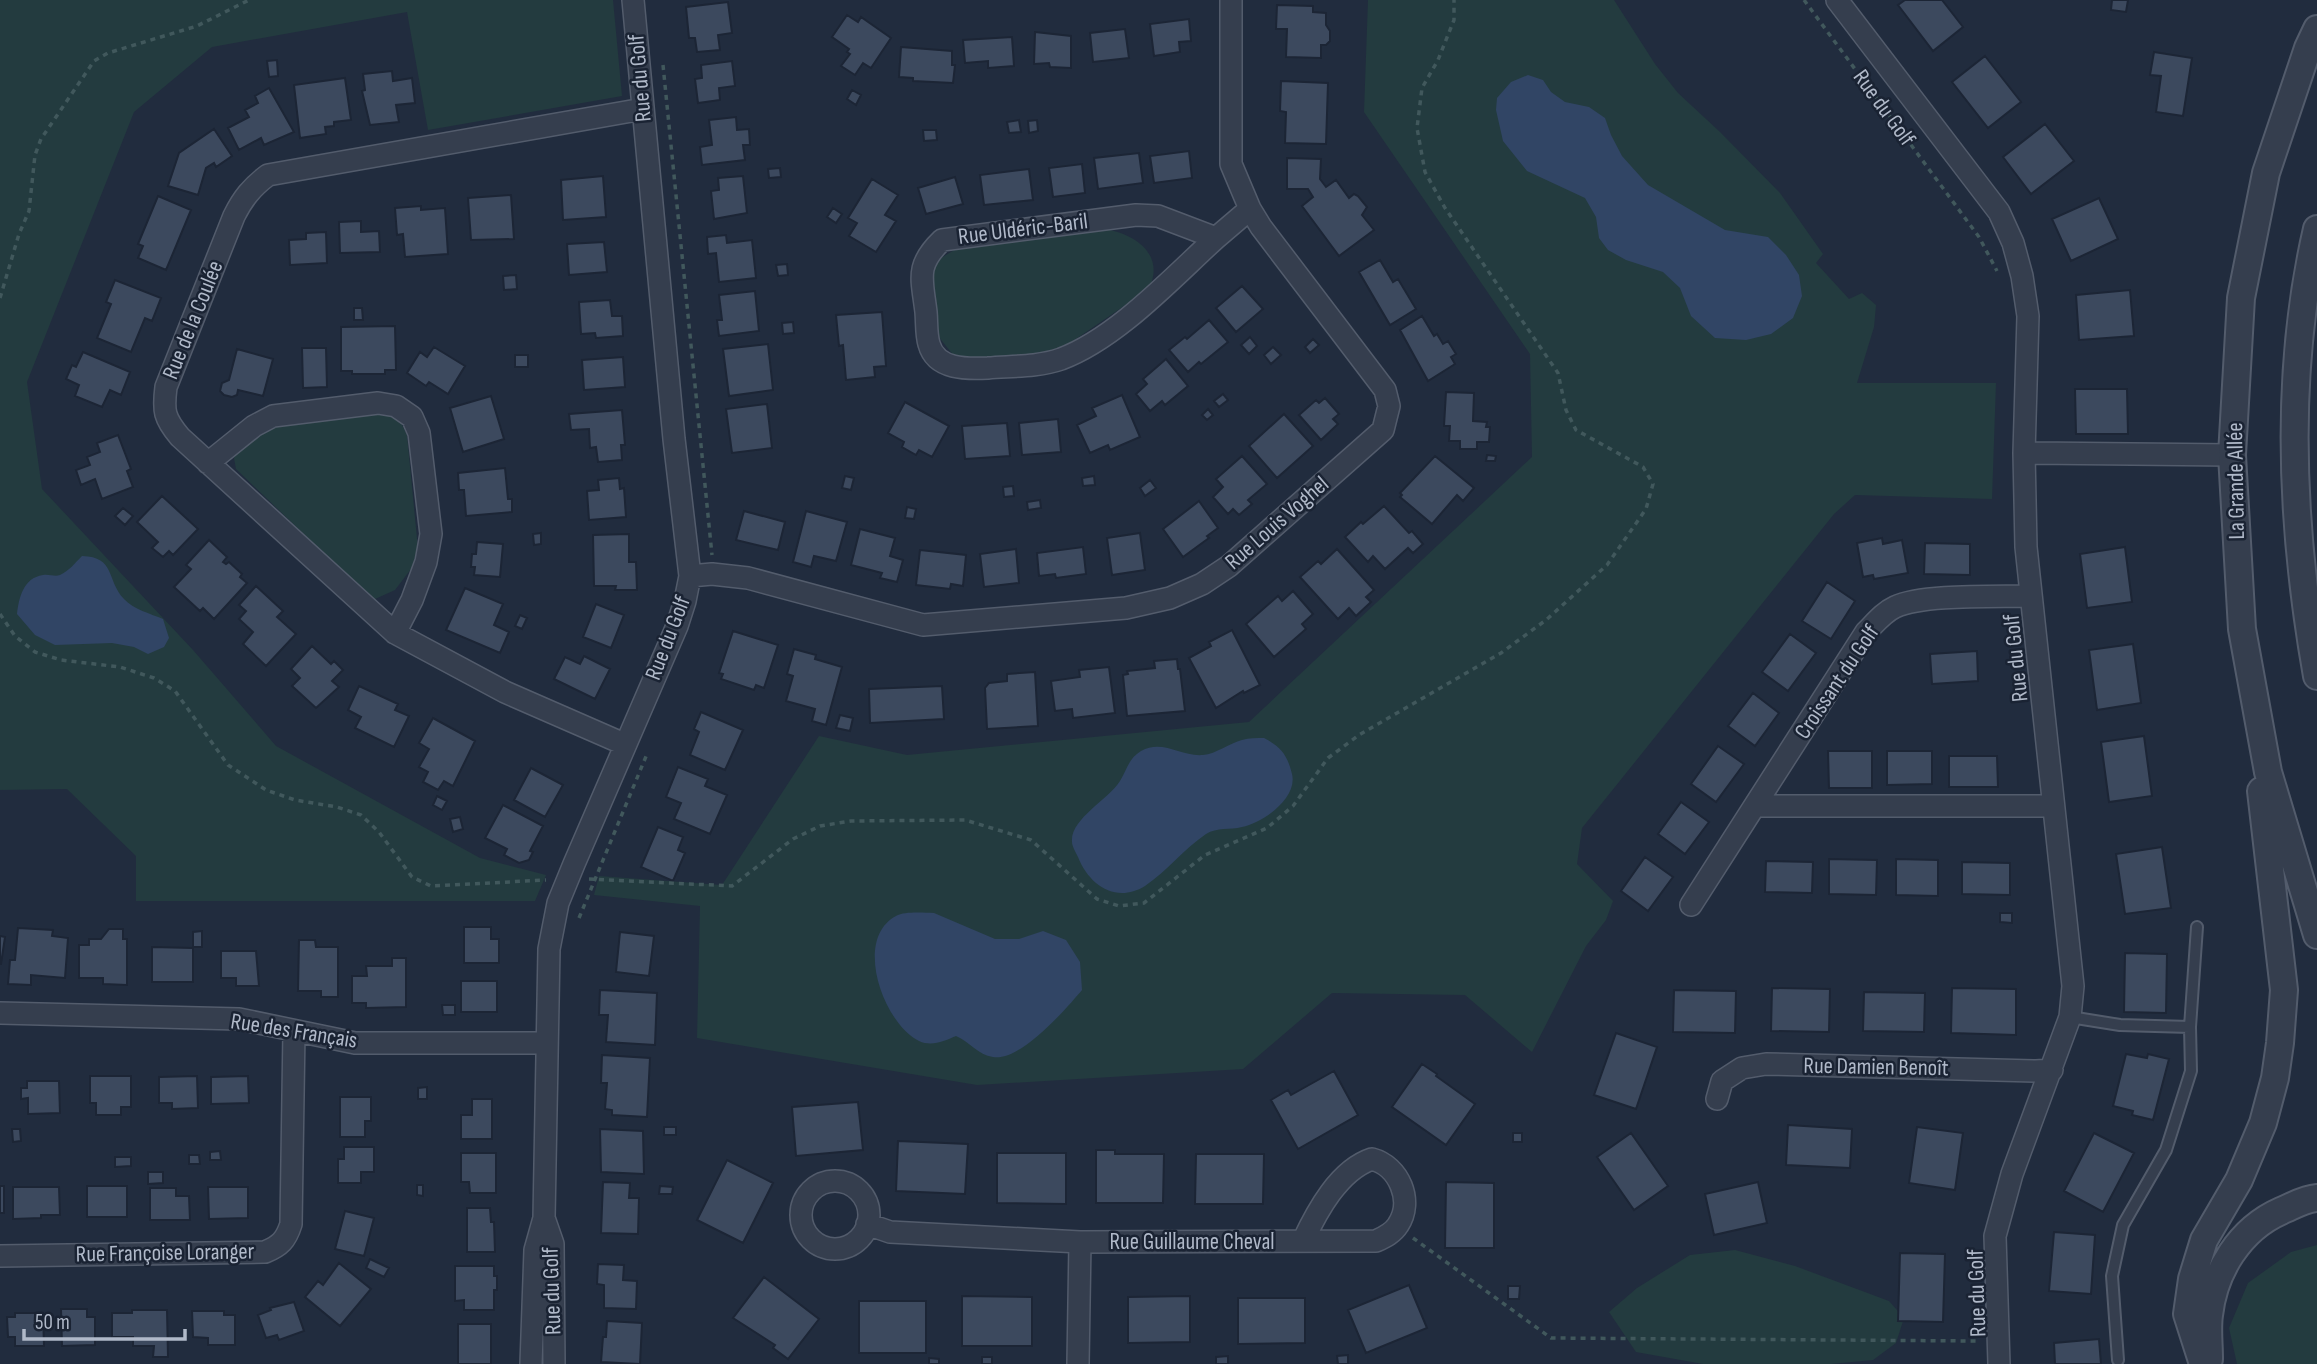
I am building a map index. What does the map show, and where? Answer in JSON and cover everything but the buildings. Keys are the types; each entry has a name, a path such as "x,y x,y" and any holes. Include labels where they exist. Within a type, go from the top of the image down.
{"street":[{"name":"Rue du Golf","path":"531,1364 535,1250 544,1219 549,949 558,903 624,744 677,626 690,576 674,439 633,0"},
{"name":"Rue Louis Voghel","path":"690,576 712,574 748,578 923,625 1126,608 1170,598 1229,566 1382,430 1389,406 1385,390 1261,228 1231,164 1231,0"},
{"name":"Rue du Golf","path":"1836,0 1999,212 2013,243 2022,276 2028,316 2024,453 2026,547 2073,986 2070,1017 2012,1174 1995,1236 1988,1340 1999,1364"},
{"name":"La Grande Allée","path":"2317,29 2266,173 2243,286 2232,455 2242,629 2268,772 2317,935"},
{"name":"Rue de la Coulée","path":"624,744 506,692 395,633 208,463 167,422 164,406 166,387 234,216 253,186 268,175 643,109"},
{"name":"Rue Uldéric-Baril","path":"1216,238 1158,216 1136,215 942,240 924,261 922,273 929,346 938,359 952,366 968,369 1037,365 1061,359 1115,329 1250,209"},
{"path":"2317,229 2305,282 2294,391 2296,507 2317,676"},
{"path":"208,463 254,426 273,416 378,403 396,406 412,417 419,433 431,534 426,562 412,600 395,633"},
{"path":"2024,453 2232,455"},
{"path":"2303,577 2317,622"},
{"name":"Croissant du Golf","path":"1691,905 1866,632 1892,608 1912,600 2031,596"},
{"path":"2203,1364 2187,1314 2192,1279 2204,1240 2239,1180 2263,1123 2275,1078 2284,990 2242,629"},
{"path":"1755,806 2053,806"},
{"name":"Rue des Français","path":"0,1013 239,1019 355,1043 546,1043"},
{"name":"Rue Françoise Loranger","path":"0,1256 265,1252 277,1247 287,1237 291,1224 294,1031"},
{"name":"Rue Damien Benoît","path":"1717,1099 1722,1081 1742,1069 1766,1064 2052,1070"},
{"name":"Rue Guillaume Cheval","path":"867,1224 890,1232 1080,1242 1376,1241 1389,1235 1404,1215 1401,1184 1394,1172 1384,1162 1372,1159 1351,1169 1312,1223 1303,1241"},
{"path":"2209,1364 2209,1314 2221,1271 2237,1244 2269,1216 2308,1199 2317,1198"},
{"name":"Rue du Golf","path":"544,1219 553,1244 554,1364"},
{"name":"Rue Guillaume Cheval","path":"1078,1364 1080,1242"}],"lane":[{"path":"2118,1360 2112,1276 2123,1225 2166,1150 2191,1071 2190,1027 2197,927"},
{"path":"2070,1017 2120,1025 2190,1027"}],"path":[{"path":"0,298 19,234 29,211 34,155 41,139 94,61 108,53 197,26 249,0"},
{"path":"0,614 15,636 35,652 61,660 120,667 154,678 175,691 228,765 266,790 295,800 337,807 361,815 379,832 412,877 430,886 496,881 594,879 732,886 793,839 820,826 851,821 965,820 1031,840 1097,899 1119,906 1144,903 1205,855 1268,828 1293,806 1328,758 1359,735 1501,653 1546,620 1607,565 1646,509 1653,484 1643,467 1576,430 1566,410 1558,373 1445,208 1425,172 1417,128 1422,88 1438,60 1454,20 1454,0"},
{"name":"Rue du Golf","path":"1804,0 1979,237 1998,273"},
{"path":"1397,1227 1550,1338 1988,1340"},
{"name":"Rue du Golf","path":"1978,1328 1988,1340 1979,1353"}],"green space":[{"path":"0,0 613,0 622,96 428,130 407,12 212,47 134,112 27,382 42,489 193,650 276,746 480,858 546,875 535,901 136,901 136,856 67,789 0,790"},
{"path":"1368,0 1614,0 1655,64 1678,93 1780,193 1823,254 1816,263 1849,299 1862,293 1876,305 1874,327 1857,383 1996,383 1992,499 1855,495 1834,514 1582,828 1577,864 1613,901 1606,920 1586,946 1532,1052 1465,995 1332,993 1243,1069 977,1085 697,1038 700,906 594,895 599,876 722,885 819,736 907,755 1249,722 1532,457 1530,354 1364,112"},
{"path":"1106,229 1128,236 1145,248 1151,257 1153,277 1149,289 1070,343 1044,353 968,360 954,356 938,336 931,271 938,260 959,247"},
{"path":"366,409 397,415 407,435 418,549 411,569 395,590 375,599 360,588 236,469 234,458 239,445 266,426"},
{"path":"2317,1245 2317,1364 2237,1364 2229,1328 2248,1283 2291,1252"},
{"path":"1735,1250 1795,1266 1889,1301 1904,1318 1896,1343 1873,1360 1831,1364 1703,1364 1636,1352 1609,1312 1637,1288 1690,1255"}],"water":[{"path":"1528,75 1543,80 1551,92 1565,102 1589,107 1605,118 1622,156 1648,185 1725,230 1768,237 1786,255 1799,275 1802,296 1793,318 1771,334 1746,340 1715,338 1691,316 1680,288 1663,272 1626,260 1608,250 1599,238 1596,217 1585,198 1527,171 1503,141 1496,110 1497,98 1511,82"},
{"path":"82,556 93,557 105,565 118,592 128,603 163,619 169,638 164,647 148,654 134,647 112,643 55,645 35,635 17,614 23,590 36,577 58,576"},
{"path":"1264,738 1282,752 1292,774 1290,792 1269,815 1250,825 1215,830 1206,834 1153,880 1134,891 1124,893 1105,889 1089,876 1073,847 1073,834 1083,818 1120,781 1130,761 1137,754 1157,747 1203,755 1242,740"},
{"path":"934,913 995,939 1019,939 1043,931 1066,940 1080,962 1082,990 1029,1043 1004,1056 988,1056 956,1036 933,1043 919,1041 894,1017 885,1000 875,961 876,943 883,927 896,916"}]}
